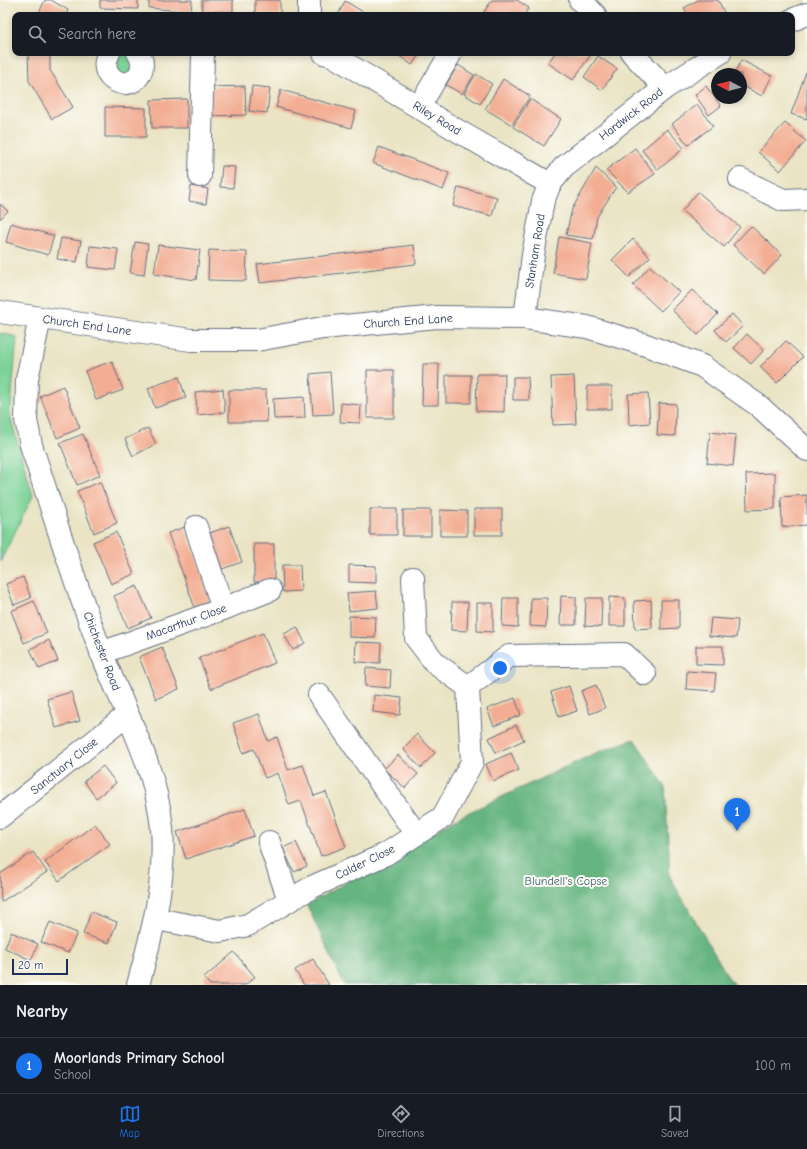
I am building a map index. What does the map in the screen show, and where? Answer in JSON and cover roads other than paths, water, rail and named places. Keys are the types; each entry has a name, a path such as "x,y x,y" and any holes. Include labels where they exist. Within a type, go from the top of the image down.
{"street":[{"path":"309,0 309,12"},
{"path":"580,0 592,12"},
{"path":"795,19 807,14"},
{"path":"108,56 105,63 112,79 118,82 127,83 136,78 142,70 146,56"},
{"path":"200,176 203,56"},
{"name":"Riley Road","path":"334,56 550,184"},
{"path":"419,107 449,56"},
{"path":"635,56 666,88"},
{"name":"Hardwick Road","path":"550,184 564,167 666,88 715,56"},
{"path":"740,179 783,200 807,199"},
{"name":"Stanham Road","path":"525,318 534,247 543,201 550,184"},
{"name":"Church End Lane","path":"0,312 191,340 257,340 323,328 437,317 525,318 587,327 646,345 702,366 759,406 807,450"},
{"name":"Chichester Road","path":"40,318 27,380 26,420 31,445 101,653 127,715 157,794 162,828 162,866 156,919 138,985"},
{"path":"196,527 223,609"},
{"path":"413,578 416,638 436,664 468,687 509,656 624,654 645,674"},
{"name":"Macarthur Close","path":"101,653 223,609 270,590"},
{"name":"Calder Close","path":"156,919 220,931 248,925 312,887 386,854 443,817 472,762 468,687"},
{"path":"319,695 416,834"},
{"name":"Sanctuary Close","path":"0,818 127,715"},
{"path":"269,842 289,900"}],"place":[{"name":"Moorlands Primary School","path":"737,831"}],"park label":[{"name":"Blundell's Copse","path":"566,881"}]}
